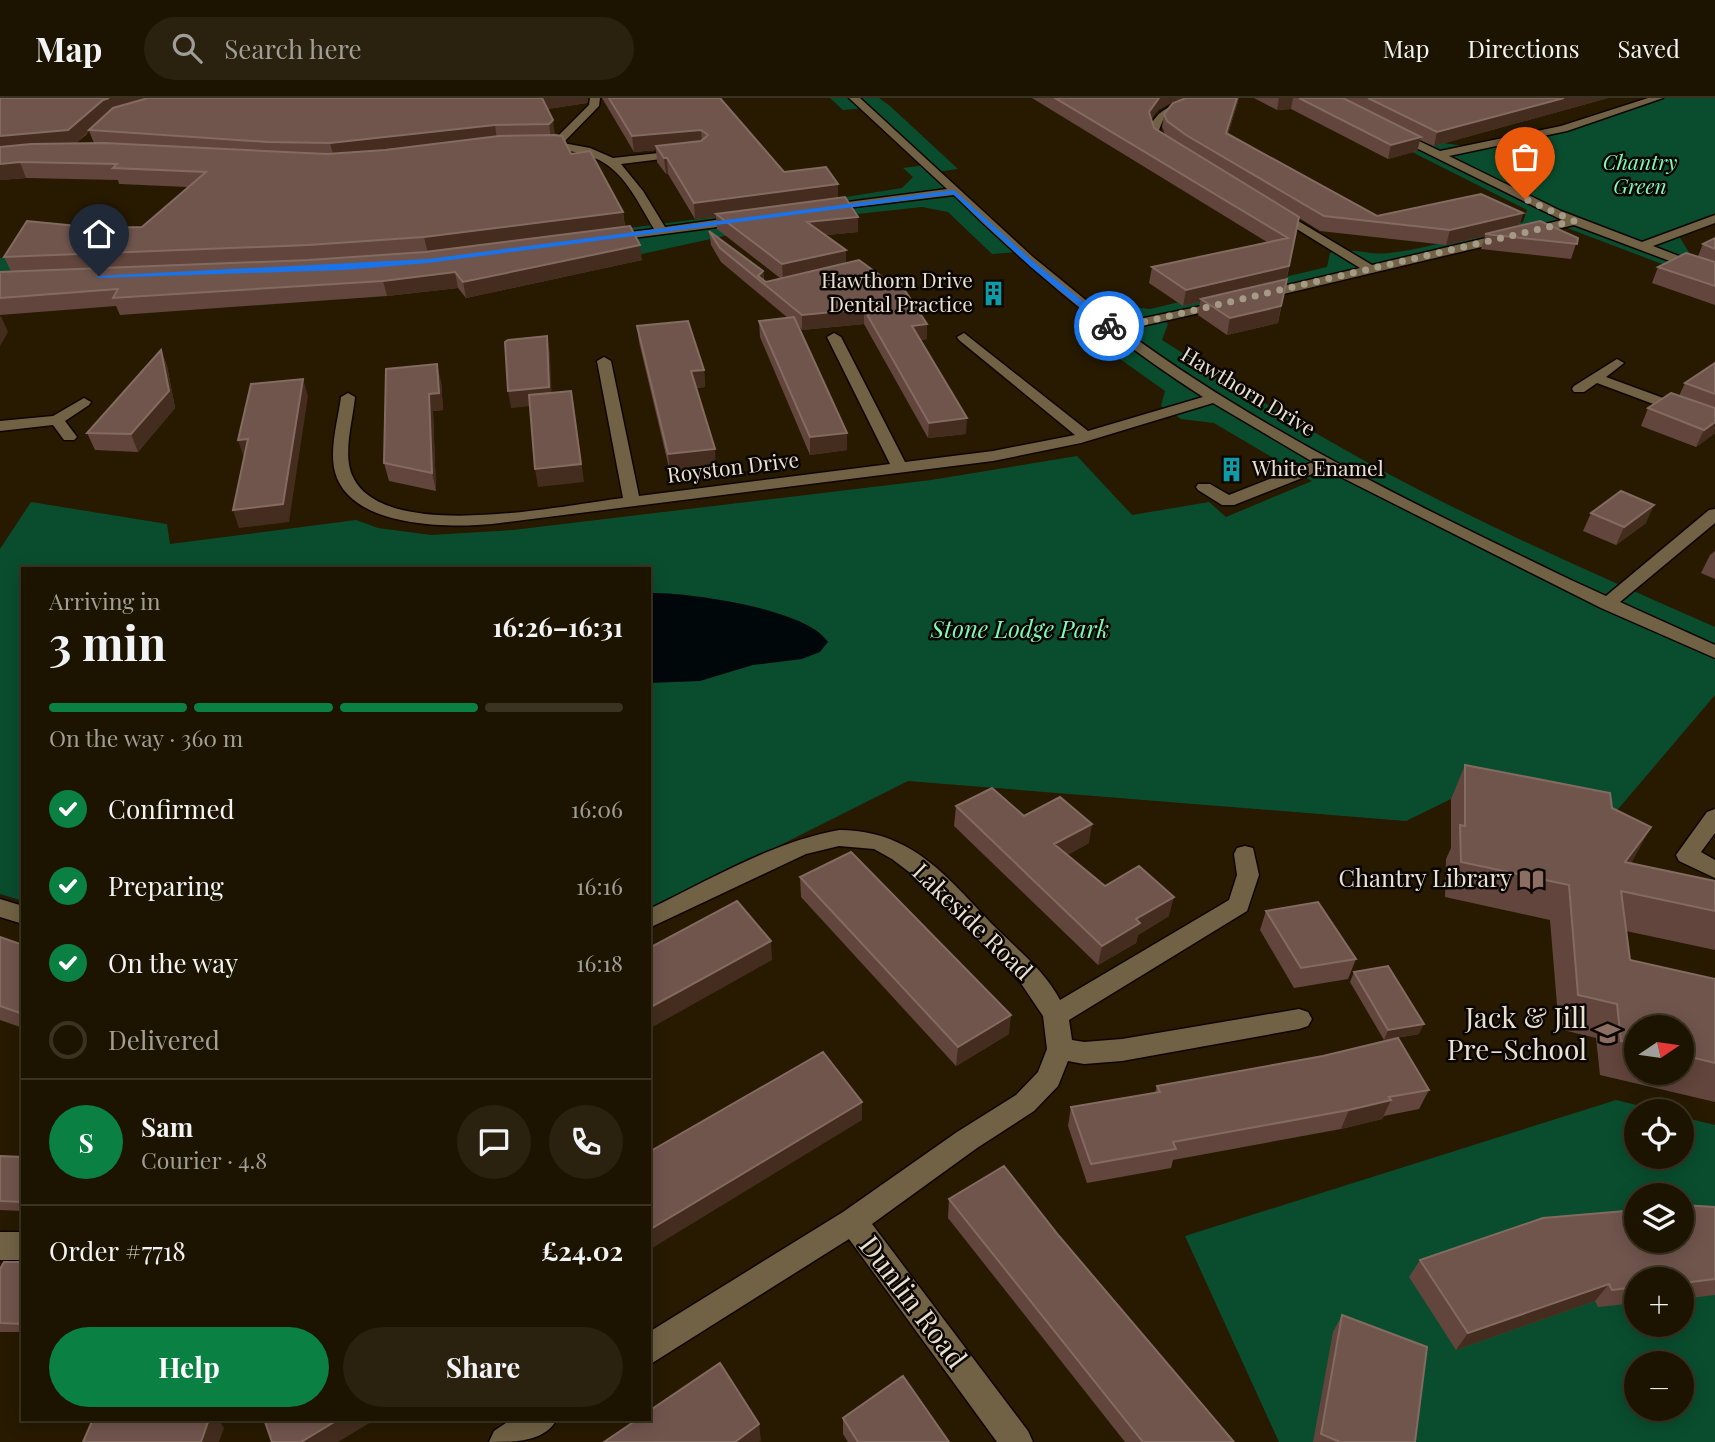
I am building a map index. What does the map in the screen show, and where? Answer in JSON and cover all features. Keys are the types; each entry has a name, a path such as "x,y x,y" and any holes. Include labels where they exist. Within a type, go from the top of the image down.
{"street":[{"path":"554,146 594,106 595,98"},
{"name":"Hawthorn Drive","path":"854,98 1042,273 1112,329 1214,398 1395,501 1607,604 1715,652"},
{"path":"1178,153 1158,138 1154,130 1155,121 1171,109 1210,98"},
{"path":"1438,155 1563,129 1658,98"},
{"path":"1379,125 1510,192 1574,221 1715,274"},
{"path":"528,145 594,152 615,161 628,176 661,231"},
{"path":"615,161 698,152"},
{"path":"811,211 954,192"},
{"path":"1259,202 1370,269"},
{"path":"592,241 757,218"},
{"path":"1639,247 1715,219"},
{"path":"1112,329 1574,221"},
{"path":"704,225 714,238"},
{"path":"834,337 900,468"},
{"path":"964,337 1086,437"},
{"path":"604,361 632,501"},
{"path":"1579,389 1616,363"},
{"path":"1596,378 1715,422"},
{"name":"Royston Drive","path":"348,397 341,466 344,475 358,493 390,513 424,521 456,523 1025,451 1086,437 1214,398"},
{"path":"0,426 57,420 84,402"},
{"path":"57,420 69,437"},
{"path":"1204,487 1228,501 1326,463"},
{"path":"1607,604 1715,514"},
{"path":"1715,817 1687,855 1715,870"},
{"name":"Lakeside Road","path":"651,918 808,843 834,838 861,838 898,852 917,866 1029,976 1056,1015 1060,1026 1060,1049"},
{"path":"1056,1015 1239,905 1248,875 1245,854"},
{"path":"0,908 21,914"},
{"path":"853,1221 1025,1103 1049,1078 1060,1049 1084,1053 1122,1050 1299,1018"},
{"name":"Dunlin Road","path":"651,1349 853,1221 1017,1442"},
{"path":"0,1245 21,1246"},
{"path":"505,1442 538,1421"}],"green space":[{"path":"830,98 879,98 890,106 958,169 935,172 1019,252 992,254 948,212 922,207 792,221 633,256 0,289 0,258 489,246 753,212 902,188 913,177 903,168 926,165 866,108 843,110"},
{"name":"Stone Lodge Park","path":"1305,98 1416,139 1478,148 1526,138 1658,98 1715,98 1715,219 1677,233 1695,262 1715,284 1559,225 1162,318 1168,324 1162,340 1262,402 1406,483 1493,527 1715,627 1715,695 1608,821 1451,799 1406,821 908,781 651,910 651,567 21,567 21,900 0,894 0,549 31,502 167,524 170,544 356,520 378,528 431,535 513,530 931,480 1077,456 1132,515 1209,502 1226,517 1312,481 1214,423 1181,419 1161,406 1165,391 1075,327 1102,321 1112,329 1138,323 1113,305 1150,309 1327,267 1330,253 1339,251 1381,254 1439,244 1523,222 1527,210"},
{"path":"1616,1100 1624,1102 1624,1169 1694,1169 1694,1120 1715,1125 1715,1442 1279,1442 1185,1236"}],"shaded area":[{"path":"651,593 718,599 773,612 816,630 828,642 820,652 802,659 753,665 700,681 651,683"}],"building":[{"path":"0,98 109,98 103,100 68,130 0,136"},
{"path":"148,98 542,98 553,120 549,124 495,125 330,143 268,142 89,130 113,108"},
{"path":"609,98 720,98 784,172 826,167 838,184 694,203 667,158 664,158 656,146 701,141 708,135 701,130 632,136"},
{"path":"1055,98 1159,98 1149,112 1154,128 1299,217 1289,266 1186,290 1152,267 1288,238"},
{"path":"1186,98 1237,98 1226,133 1377,216 1481,194 1523,213 1450,230 1324,216 1186,135 1167,121 1164,114 1173,103"},
{"path":"1299,98 1343,98 1421,137 1391,145"},
{"path":"1368,98 1564,98 1437,132"},
{"path":"499,136 562,136 571,154 590,151 623,212 424,237 308,245 4,257 27,221 98,228 142,227 206,172 113,168 117,164 0,164 0,147 104,143 327,154"},
{"path":"845,197 858,217 807,222 846,250 782,264 716,214"},
{"path":"1540,221 1578,238 1577,244 1485,234"},
{"path":"630,226 640,245 463,282 455,272 383,281 113,298 118,289 0,298 0,272 309,260 425,252"},
{"path":"709,231 763,271 758,276 766,282 859,260 885,279 896,277 927,324 912,326 967,418 929,423 864,309 802,315 720,248"},
{"path":"1715,238 1715,249 1703,244"},
{"path":"1686,253 1715,262 1715,286 1658,267"},
{"path":"1287,279 1281,306 1230,318 1201,299"},
{"path":"794,317 847,433 810,437 759,321"},
{"path":"688,321 704,370 691,371 715,449 668,454 637,326"},
{"path":"547,336 549,387 508,391 505,342"},
{"path":"161,350 169,391 131,434 87,433"},
{"path":"1715,363 1715,394 1685,383"},
{"path":"437,364 439,393 429,394 432,473 384,463 386,369"},
{"path":"303,379 283,504 233,510 248,439 238,440 251,384"},
{"path":"571,391 581,464 535,469 529,395"},
{"path":"1671,393 1715,408 1715,422 1704,430 1648,408"},
{"path":"1621,491 1654,505 1624,527 1591,513"},
{"path":"1465,765 1610,793 1612,808 1651,827 1625,862 1715,881 1715,911 1621,891 1630,960 1715,979 1715,1063 1694,1058 1694,1015 1624,1015 1624,1042 1621,1041 1617,1004 1578,995 1569,885 1461,862 1460,825 1465,826"},
{"path":"992,788 1024,816 1060,797 1092,824 1054,844 1105,886 1139,866 1174,897 1136,919 1140,923 1102,946 956,806"},
{"path":"851,852 1011,1015 958,1047 800,877"},
{"path":"737,901 771,941 651,1007 651,947"},
{"path":"1318,902 1356,959 1301,968 1266,911"},
{"path":"0,937 21,944 21,1013 0,1006"},
{"path":"1388,966 1424,1024 1388,1030 1354,972"},
{"path":"1398,1038 1429,1090 1389,1097 1391,1100 1349,1110 1173,1142 1176,1149 1091,1164 1071,1107 1160,1092 1157,1086 1323,1056"},
{"path":"823,1052 862,1102 651,1229 651,1151"},
{"path":"0,1156 21,1157 21,1202 0,1201"},
{"path":"1004,1166 1059,1236 1234,1442 1143,1442 949,1199"},
{"path":"1694,1206 1715,1207 1715,1279 1694,1282 1694,1267 1624,1267 1624,1288 1612,1290 1609,1284 1468,1333 1420,1260 1543,1218 1624,1211 1624,1253 1694,1253"},
{"path":"4,1262 21,1262 21,1324 0,1323 0,1269"},
{"path":"1342,1315 1427,1347 1415,1442 1340,1442 1321,1434"},
{"path":"720,1363 759,1424 735,1442 604,1442 635,1421 651,1421 651,1410"},
{"path":"903,1376 949,1442 858,1442 843,1418"},
{"path":"92,1421 208,1421 201,1442 83,1442"},
{"path":"265,1421 336,1421 301,1442 272,1442"}],"way so far":[{"path":"1109,326 1112,329 1161,318 1574,221 1525,199"}],"place":[{"name":"Hawthorn Drive Dental Practice","path":"993,293"},
{"name":"White Enamel","path":"1232,469"},
{"name":"Chantry Library","path":"1532,879"},
{"name":"Jack & Jill Pre-School","path":"1607,1034"}],"route":[{"path":"99,276 344,268 428,261 954,192 1034,266 1109,326"}],"park label":[{"name":"Chantry Green","path":"1640,175"}]}
